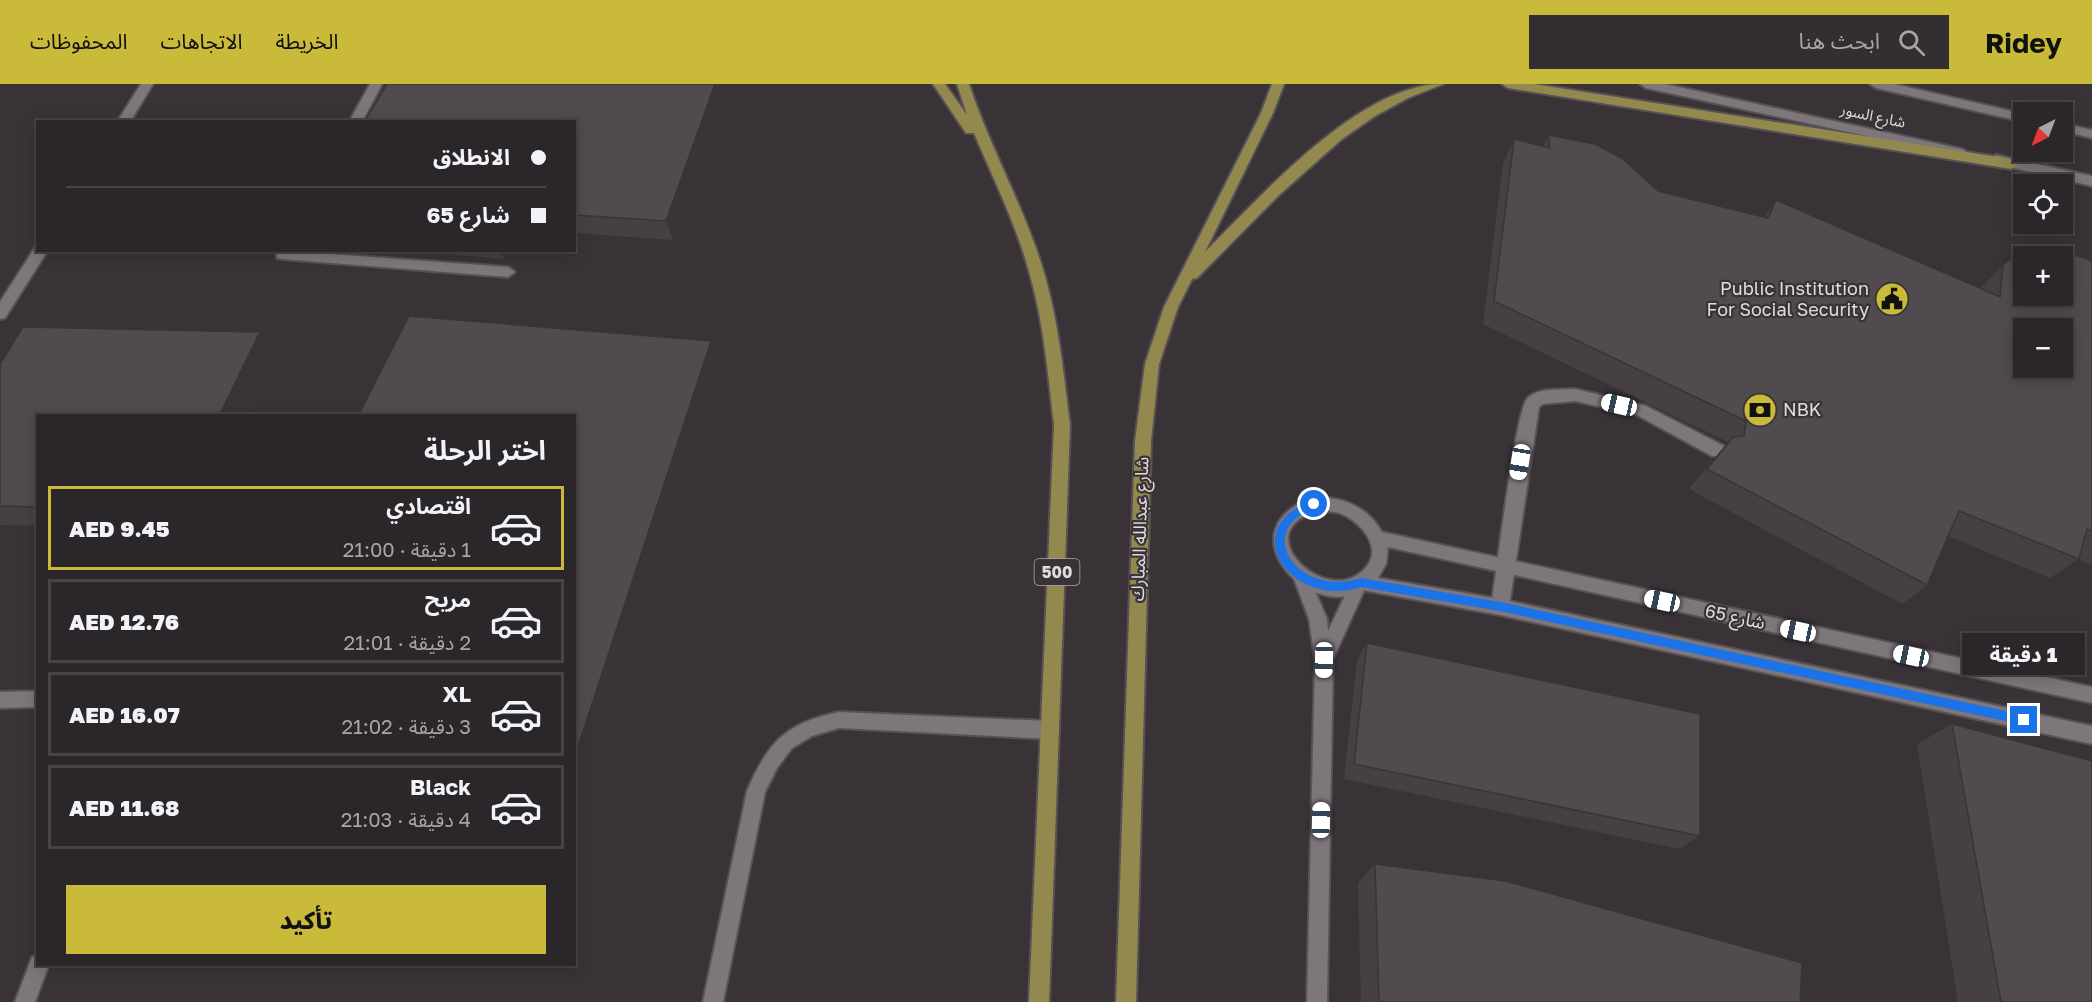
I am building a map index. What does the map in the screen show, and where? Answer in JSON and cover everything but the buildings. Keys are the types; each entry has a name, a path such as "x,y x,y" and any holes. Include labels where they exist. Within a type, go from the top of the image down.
{"main road":[{"path":"939,84 987,153"},
{"name":"500","path":"963,84 987,153 1032,254 1052,339 1062,425 1039,1002"},
{"name":"شارع عبدالله المبارك","path":"1126,1002 1143,441 1152,364 1171,307 1267,113 1278,84"},
{"path":"1183,283 1280,188 1345,132 1396,97 1437,84"},
{"path":"1508,84 2012,164"}],"street":[{"path":"124,120 147,84"},
{"path":"356,120 376,84"},
{"name":"شارع السور","path":"1646,84 2092,181"},
{"name":"شارع السور","path":"1876,84 1896,86 2013,115"},
{"path":"2073,130 2092,134"},
{"path":"0,314 40,252"},
{"path":"282,252 282,254 508,272"},
{"path":"1500,607 1504,566 1524,441 1532,404 1539,398 1575,395 1641,410 1718,451"},
{"path":"1317,1002 1324,660 1318,619 1302,579 1283,555 1280,542 1282,529 1289,517 1300,509 1329,504 1359,515 1378,538 1378,563 1371,574 1360,583 1324,660"},
{"name":"شارع 65","path":"1378,538 2092,695"},
{"path":"1302,579 1331,588 1360,583 1500,607 2092,735"},
{"path":"0,700 36,699"},
{"path":"712,1002 756,791 769,762 784,742 812,725 839,720 1050,730"},
{"path":"25,1002 38,966"}],"place":[{"name":"Public Institution For Social Security","path":"1892,299"},
{"name":"NBK","path":"1760,410"}],"route":[{"path":"1314,504 1300,509 1289,517 1282,529 1280,542 1283,555 1291,568 1302,579 1317,585 1345,588 1361,582 1500,607 2024,720"}]}
